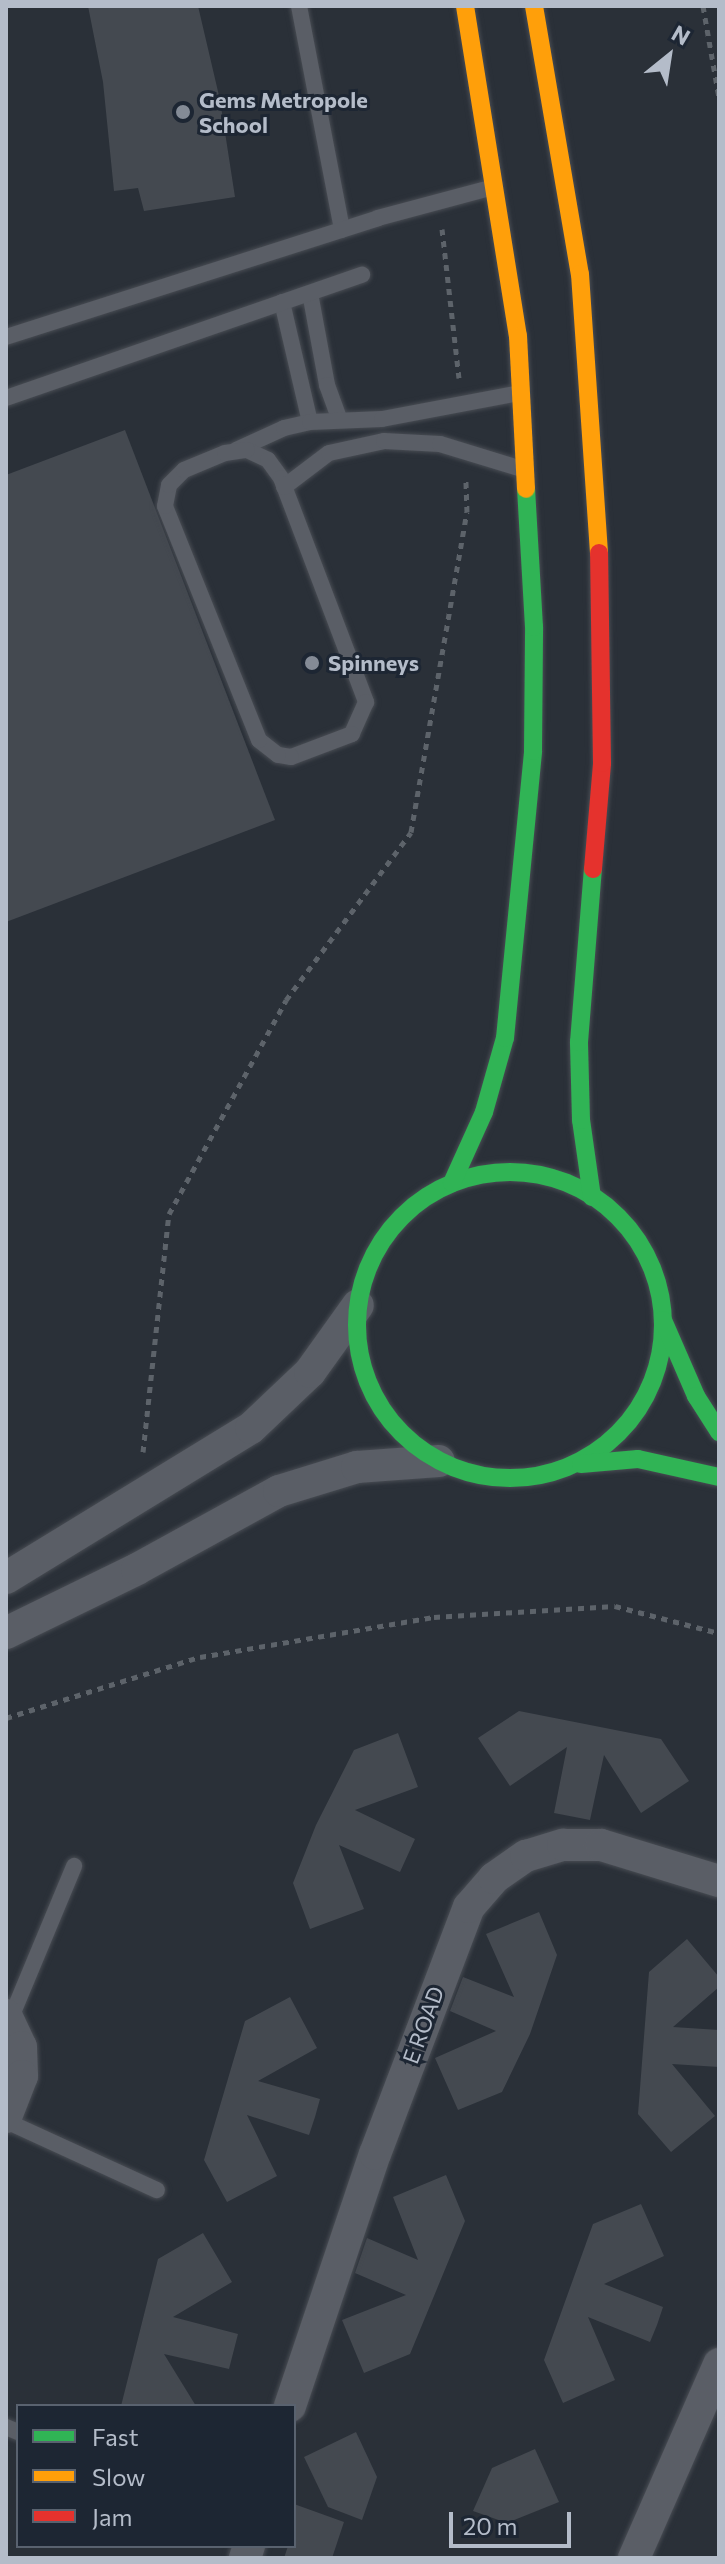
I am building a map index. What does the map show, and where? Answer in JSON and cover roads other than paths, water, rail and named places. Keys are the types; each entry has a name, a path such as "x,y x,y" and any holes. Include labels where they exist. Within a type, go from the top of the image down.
{"street":[{"path":"452,1183 484,1112 505,1038 524,876 534,627 521,393 497,186 465,6"},
{"path":"534,6 580,274 602,591 602,763 579,1042 581,1120 592,1197"},
{"path":"719,1432 696,1396 663,1318 649,1261 615,1215 592,1197 538,1175 480,1175 452,1183 415,1205 384,1236 370,1261 358,1305 358,1346 377,1402 415,1445 439,1461 466,1472 510,1477 581,1464 638,1459 719,1477"},
{"path":"6,1578 217,1452 282,1401 336,1339 358,1305"},
{"path":"581,1464 625,1426 643,1401 662,1347 663,1318"},
{"path":"6,1633 137,1569 279,1491 357,1467 439,1461"},
{"name":"E ROAD","path":"291,2404 375,2154 469,1907 494,1878 515,1863 563,1845 601,1845 719,1881"},
{"path":"6,2119 22,2076 21,2047 8,2018"},
{"path":"634,2558 719,2364"}],"lane":[{"path":"299,6 342,230"},
{"path":"7,333 438,200 497,186"},
{"path":"6,398 362,275"},
{"path":"310,293 327,385 340,420"},
{"path":"282,302 310,422"},
{"path":"236,450 268,460 284,487 366,702 352,734 291,757 278,755 259,740 165,506 175,477 236,450 310,422 382,419 521,393"},
{"path":"382,419 384,441"},
{"path":"284,487 329,453 384,441 440,444 526,471"},
{"path":"8,2018 74,1866"},
{"path":"6,2119 157,2190"}],"place":[{"name":"Gems Metropole School","path":"183,112"},
{"name":"Spinneys","path":"312,663"}]}
